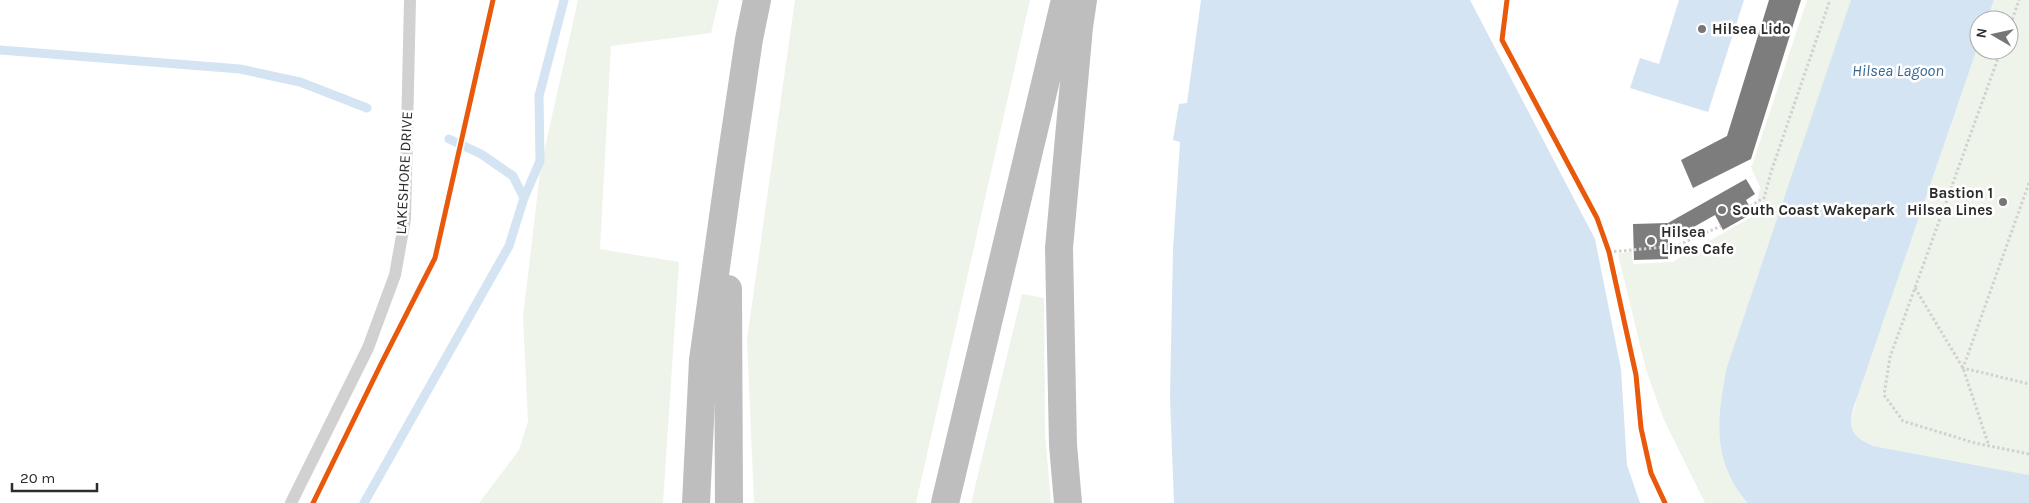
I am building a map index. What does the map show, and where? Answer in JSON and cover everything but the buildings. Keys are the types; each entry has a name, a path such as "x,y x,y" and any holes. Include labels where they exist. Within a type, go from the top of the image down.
{"highway":[{"path":"696,503 703,360 749,39 757,0"},
{"path":"945,503 1065,0"},
{"path":"1068,503 1063,445 1059,248 1083,0"},
{"path":"729,503 727,363 730,167"}],"lane":[{"name":"LAKESHORE DRIVE","path":"291,503 368,348 395,275 405,219 410,0"}],"path":[{"path":"1750,206 1764,198 1771,172 1830,0"},
{"path":"1997,60 1890,357 1884,395 1902,421 1988,446 2029,454"},
{"path":"1963,368 2029,183"},
{"path":"1609,252 1676,246 1721,226"},
{"path":"1606,244 1611,261"},
{"path":"1915,288 1963,368 1988,446"},
{"path":"1963,368 2029,384"}],"shaded area":[{"path":"578,0 719,0 711,33 611,46 600,249 679,262 663,503 479,503 519,450 528,421 523,317 541,165"},
{"path":"795,0 1030,0 916,503 754,503 747,339"},
{"path":"1807,0 1864,0 1732,427 1855,503 1705,503 1664,420 1646,370 1618,254 1632,251 1633,264 1672,262 1755,215 1760,187 1751,168"},
{"path":"1994,0 2029,0 2029,475 1873,446 1858,438 1850,423 1973,60 2019,60 2019,10 1990,10"},
{"path":"1022,294 1044,298 1045,434 1051,503 971,503"}],"water":[{"path":"1201,0 1470,0 1595,239 1621,369 1627,465 1640,503 1174,503 1170,398 1173,249 1180,142 1173,140 1179,104 1187,103"},
{"name":"Hilsea Lido","path":"1679,0 1744,0 1708,112 1630,88 1640,58 1659,64"},
{"name":"Hilsea Lagoon","path":"1851,0 1994,0 1990,10 1969,10 1969,60 1973,60 1856,401 1851,424 1856,436 1873,446 2029,475 2029,503 1748,503 1736,487 1722,455 1719,421 1727,367"}],"waterway":[{"path":"524,198 540,161 539,96 564,0"},
{"path":"0,50 240,69 300,82 367,108"},
{"path":"364,503 509,246 524,198 513,176 481,154 449,139"}],"cycle path":[{"path":"313,503 435,258 493,0"},
{"path":"1507,0 1502,40 1597,218 1609,252 1636,375 1641,428 1651,473 1665,503"}],"place":[{"name":"Hilsea Lido","path":"1702,29"},
{"name":"Bastion 1 Hilsea Lines","path":"2003,202"},
{"name":"South Coast Wakepark","path":"1722,210"},
{"name":"Hilsea Lines Cafe","path":"1651,241"}]}
